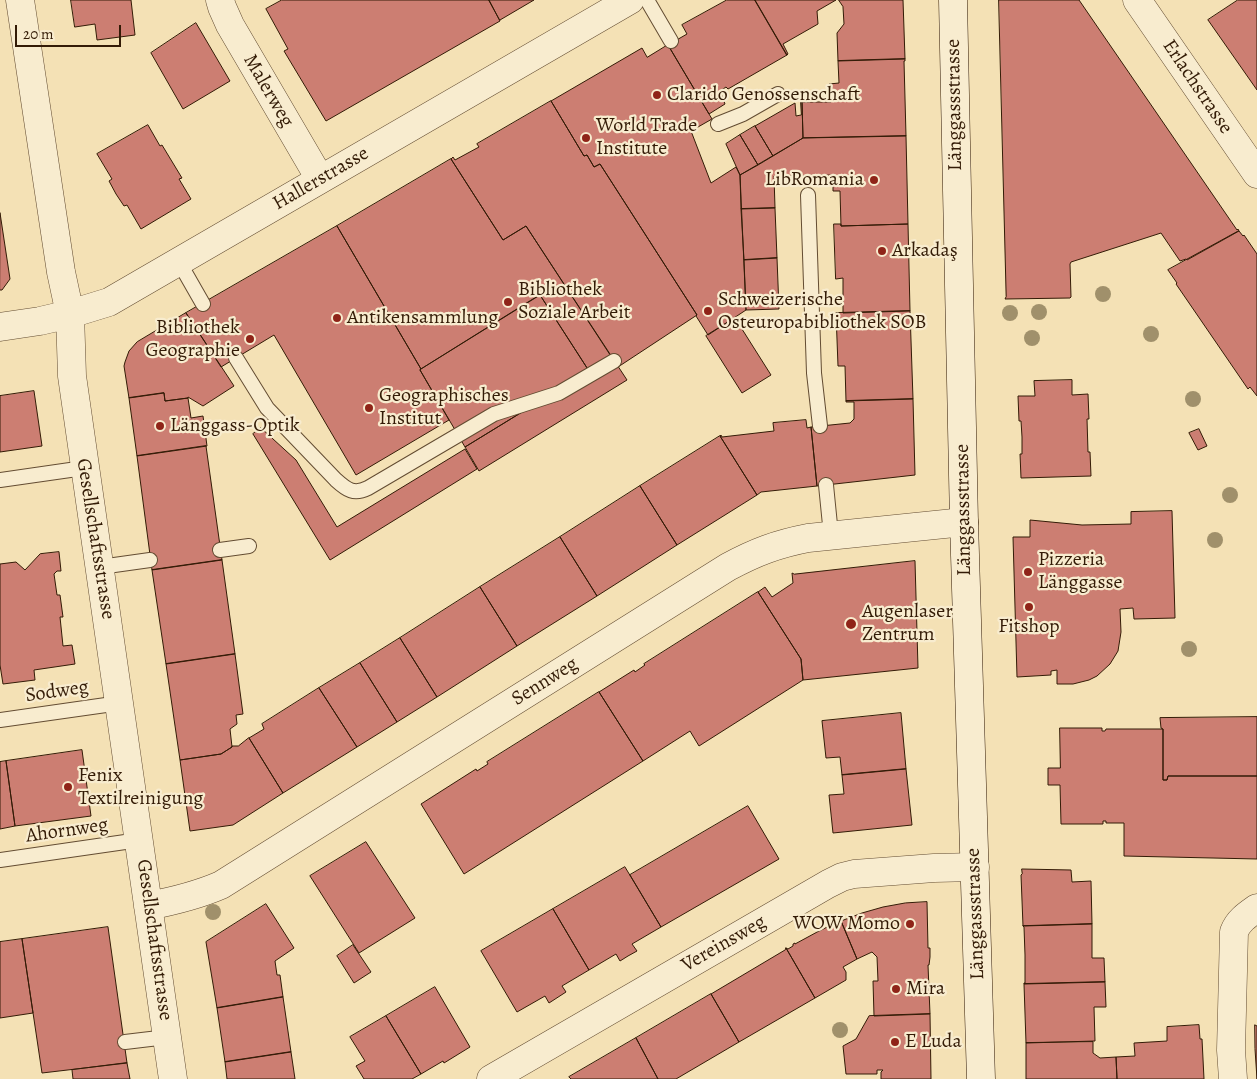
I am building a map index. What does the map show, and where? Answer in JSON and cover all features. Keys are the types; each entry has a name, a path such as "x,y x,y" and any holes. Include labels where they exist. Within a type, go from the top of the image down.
{"street":[{"name":"Gesellschaftsstrasse","path":"20,0 61,272 70,314 72,376 84,468 120,703 173,1079"},
{"name":"Malerweg","path":"220,0 228,20 320,180"},
{"name":"Hallerstrasse","path":"0,327 40,321 109,302 630,0"},
{"name":"Länggassstrasse","path":"953,0 964,522 981,1079"},
{"name":"Erlachstrasse","path":"1137,0 1257,174"},
{"name":"Sennweg","path":"148,906 188,898 221,884 728,567 754,553 790,542 831,535 964,522"},
{"name":"Vereinsweg","path":"491,1079 842,877 854,874 975,867"},
{"path":"1233,1079 1231,1050 1234,932 1236,926 1243,918 1257,908"}],"lane":[{"path":"647,0 671,41"},
{"path":"718,124 743,114 778,94"},
{"path":"808,195 814,373 820,426"},
{"path":"179,262 203,304"},
{"path":"236,358 261,400 274,416 336,480 355,492 368,488 494,414 559,393 614,361"},
{"path":"0,480 84,468"},
{"path":"826,485 831,535"},
{"path":"220,550 249,546"},
{"path":"100,567 150,560"},
{"name":"Sodweg","path":"0,720 120,703"},
{"name":"Ahornweg","path":"0,860 139,840"},
{"path":"124,1042 167,1036"}],"building":[{"path":"71,0 131,0 135,35 97,40 95,24 75,27"},
{"path":"282,0 489,0 500,21 326,121 284,51 288,49 266,9"},
{"path":"489,0 534,0 500,20"},
{"path":"727,0 755,0 787,55 728,89 726,87 720,91 725,104 709,114 668,45 687,34 682,25"},
{"path":"755,0 836,0 817,11 818,24 783,44 787,55"},
{"path":"839,0 903,0 905,59 838,61 837,33 844,24 843,7"},
{"path":"999,0 1079,0 1239,231 1187,260 1180,261 1161,233 1071,262 1070,298 1005,299"},
{"path":"1238,0 1257,0 1257,90 1208,20"},
{"path":"196,23 230,81 183,109 151,53"},
{"path":"668,45 712,119 691,131 711,183 736,167 740,175 746,310 708,335 600,164 594,167 587,155 584,156 551,101 642,48 647,57"},
{"path":"905,59 906,136 803,138 802,102 831,102 829,84 839,83 838,61"},
{"path":"551,101 584,156 587,155 594,167 600,164 697,315 618,367 526,226 503,240 451,159 453,157 455,160 479,147 477,144"},
{"path":"801,102 803,138 773,156 755,126 795,103 796,116 801,115"},
{"path":"148,125 182,178 179,179 191,199 141,229 127,205 124,206 116,194 109,181 112,179 97,154"},
{"path":"755,126 773,156 758,165 740,135"},
{"path":"740,135 758,165 740,175 726,144"},
{"path":"906,136 908,224 841,226 840,191 833,191 833,175 774,176 775,208 741,209 740,175 803,138"},
{"path":"451,159 503,240 526,226 627,380 479,471 465,447 589,371 540,295 421,369 337,226"},
{"path":"775,208 777,258 744,260 741,209"},
{"path":"0,213 10,279 2,290 0,290"},
{"path":"834,224 841,224 841,226 908,224 910,311 843,313 843,278 836,279"},
{"path":"337,226 449,420 356,475 274,335 221,367 186,313"},
{"path":"1239,231 1257,254 1257,396 1250,387 1248,389 1168,270"},
{"path":"777,258 779,309 746,310 744,260"},
{"path":"540,295 589,371 465,447 420,370"},
{"path":"910,311 913,399 846,401 845,366 838,366 836,313"},
{"path":"186,313 234,386 203,406 188,397 165,401 164,393 129,398 124,366 129,351 137,342"},
{"path":"735,318 771,375 742,393 706,336"},
{"path":"1072,380 1072,395 1088,394 1088,452 1090,452 1091,476 1021,478 1020,454 1022,454 1022,437 1018,396 1035,396 1034,381"},
{"path":"34,391 42,446 0,452 0,396"},
{"path":"164,393 165,401 188,398 191,418 203,416 207,446 137,456 129,398"},
{"path":"913,399 915,475 817,486 811,427 850,423 854,419 854,402 846,401"},
{"path":"806,420 807,428 811,427 817,486 761,492 757,495 720,436 774,431 773,423"},
{"path":"261,428 296,460 337,527 465,449 477,469 330,560 253,434"},
{"path":"1199,429 1207,446 1198,450 1189,433"},
{"path":"720,436 757,495 677,545 640,486"},
{"path":"206,446 222,560 152,570 137,456"},
{"path":"640,486 677,545 597,596 560,537"},
{"path":"1172,511 1175,618 1134,619 1133,608 1120,609 1121,632 1118,651 1110,664 1097,676 1089,680 1073,684 1057,684 1057,670 1051,671 1051,675 1017,677 1013,537 1030,537 1030,520 1082,525 1131,524 1131,512"},
{"path":"560,537 597,596 517,646 480,587"},
{"path":"59,552 61,571 57,571 54,574 57,595 60,595 63,617 60,617 63,646 72,645 75,664 34,670 35,680 3,684 0,665 0,564 16,562 25,570 40,554"},
{"path":"222,560 235,654 166,664 152,570"},
{"path":"915,561 918,668 803,680 801,659 758,592 765,587 772,597 793,583 792,573"},
{"path":"480,587 517,646 437,697 400,638"},
{"path":"758,592 801,659 803,680 699,746 690,731 643,761 599,692 634,670 635,672 644,664"},
{"path":"400,638 437,697 397,722 360,663"},
{"path":"235,654 243,714 236,715 237,724 230,729 232,747 221,754 180,760 166,664"},
{"path":"360,663 397,722 357,747 319,688"},
{"path":"319,688 357,747 283,793 249,738 264,729 262,724"},
{"path":"599,692 643,761 464,874 421,804 476,769 477,771 488,764 487,762"},
{"path":"901,713 906,769 842,775 840,757 826,758 822,721"},
{"path":"1257,717 1257,776 1168,776 1167,780 1163,780 1163,729 1161,728 1160,718"},
{"path":"1060,728 1102,728 1102,731 1106,729 1163,729 1163,780 1167,780 1168,776 1257,776 1257,859 1124,856 1124,823 1106,823 1106,821 1103,821 1103,824 1061,824 1060,785 1048,785 1048,768 1060,768"},
{"path":"249,738 283,793 233,825 190,831 180,760 221,754"},
{"path":"82,750 91,816 15,826 6,761"},
{"path":"6,761 15,826 0,829 0,762"},
{"path":"906,769 912,825 833,833 829,795 844,794 842,775"},
{"path":"748,806 779,859 661,927 630,875"},
{"path":"366,842 415,918 359,953 310,876"},
{"path":"625,867 661,927 632,944 637,951 620,961 616,954 589,970 553,909"},
{"path":"1022,869 1071,870 1072,882 1091,881 1092,924 1023,926"},
{"path":"927,902 928,948 930,948 928,965 930,1014 874,1016 873,981 878,981 877,957 872,952 857,959 841,921 883,907"},
{"path":"266,904 294,948 275,961 277,975 280,975 283,997 217,1008 206,942"},
{"path":"553,909 589,970 562,986 566,992 549,1003 545,996 517,1012 481,951"},
{"path":"841,921 857,959 843,967 846,972 846,980 815,998 786,948 788,949 793,944"},
{"path":"1092,924 1092,958 1104,958 1105,982 1024,984 1023,926"},
{"path":"108,927 127,1063 42,1073 22,939"},
{"path":"22,939 33,1013 0,1018 0,942"},
{"path":"353,945 371,972 354,983 337,956"},
{"path":"786,948 815,998 739,1042 711,994"},
{"path":"1105,982 1106,1007 1094,1007 1095,1041 1026,1043 1024,984"},
{"path":"435,987 470,1047 421,1074 386,1016"},
{"path":"711,994 739,1042 676,1079 658,1079 636,1038"},
{"path":"283,997 291,1052 225,1062 217,1008"},
{"path":"930,1014 931,1079 881,1079 881,1072 883,1070 877,1070 877,1074 846,1074 843,1046 856,1039 869,1016"},
{"path":"386,1016 421,1074 412,1079 364,1079 356,1066 365,1061 350,1037"},
{"path":"1199,1025 1200,1039 1202,1039 1204,1079 1117,1079 1116,1057 1135,1056 1134,1043 1167,1041 1167,1027"},
{"path":"1255,1025 1257,1026 1257,1079 1255,1049"},
{"path":"636,1038 658,1079 571,1079 569,1077"},
{"path":"1093,1042 1093,1053 1100,1058 1116,1057 1117,1079 1026,1079 1026,1043"},
{"path":"291,1052 295,1079 227,1079 225,1062"},
{"path":"127,1063 130,1079 73,1079 72,1070"}],"place":[{"name":"Clarido Genossenschaft","path":"657,95"},
{"name":"World Trade Institute","path":"586,138"},
{"name":"LibRomania","path":"874,180"},
{"name":"Arkadaş","path":"882,251"},
{"name":"Bibliothek Soziale Arbeit","path":"508,302"},
{"name":"Schweizerische Osteuropabibliothek SOB","path":"708,311"},
{"name":"Antikensammlung","path":"337,318"},
{"name":"Bibliothek Geographie","path":"250,339"},
{"name":"Geographisches Institut","path":"369,408"},
{"name":"Länggass-Optik","path":"160,426"},
{"name":"Pizzeria Länggasse","path":"1028,572"},
{"name":"Fitshop","path":"1029,607"},
{"name":"Augenlaser Zentrum","path":"851,624"},
{"name":"Fenix Textilreinigung","path":"68,787"},
{"name":"WOW Momo","path":"910,924"},
{"name":"Mira","path":"896,989"},
{"name":"E Luda","path":"895,1042"}]}
